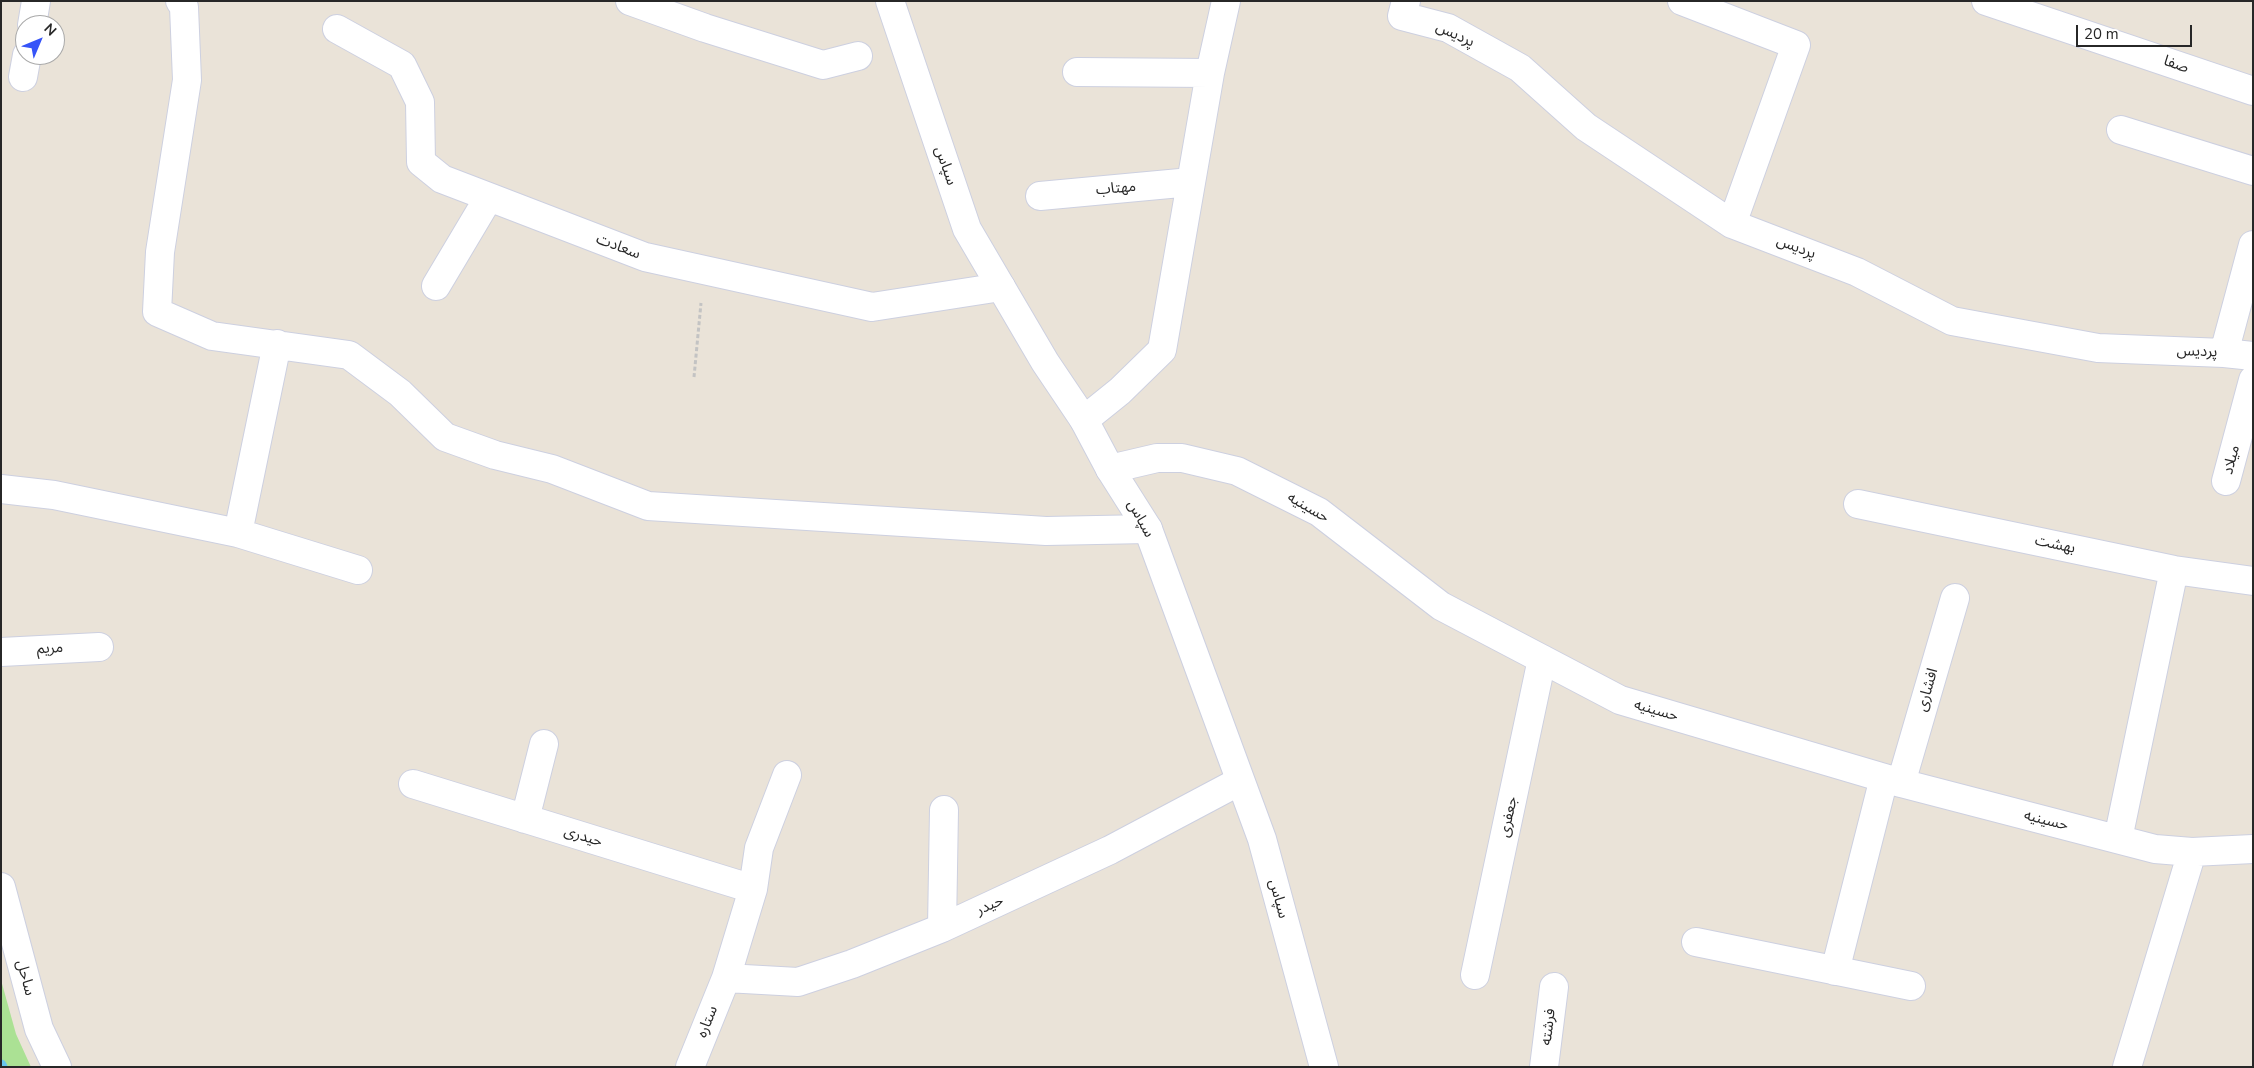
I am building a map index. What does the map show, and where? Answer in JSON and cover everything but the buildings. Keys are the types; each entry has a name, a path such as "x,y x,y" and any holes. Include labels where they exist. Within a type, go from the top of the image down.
{"street":[{"path":"34,15 36,1"},
{"path":"180,1 184,7 187,80 160,252 157,312 212,336 349,355 400,393 445,437 494,456 552,469 648,506 1046,531 1148,529"},
{"path":"630,1 705,28 823,65 858,56"},
{"name":"سپاس","path":"890,1 967,229 1045,362 1084,420 1110,469 1148,529 1262,839 1324,1067"},
{"path":"1084,420 1120,391 1162,350 1210,73 1226,1"},
{"name":"پردیس","path":"1406,1 1402,16 1448,28 1520,68 1586,127 1732,224 1857,272 1952,321 2098,348 2224,353 2253,356"},
{"path":"1682,1 1796,45 1732,224"},
{"name":"صفا","path":"1986,1 2253,91"},
{"name":"سعادت","path":"337,29 402,65 420,102 421,162 442,179 488,197 645,257 872,307 1001,287"},
{"path":"1077,72 1210,73"},
{"path":"2121,130 2253,171"},
{"name":"مهتاب","path":"1040,196 1192,182"},
{"path":"436,286 488,197"},
{"path":"2224,353 2253,245"},
{"path":"238,533 277,344"},
{"name":"میلاد","path":"2226,481 2253,380"},
{"name":"حسینیه","path":"1110,469 1158,458 1182,458 1237,471 1320,512 1441,606 1620,700 1892,781 2155,849 2192,852 2253,849"},
{"path":"1,489 54,495 238,533 358,570"},
{"name":"بهشت","path":"1858,504 2174,570 2253,582"},
{"path":"2118,839 2174,570"},
{"name":"افشاری","path":"1835,971 1892,781 1955,598"},
{"name":"مریم","path":"1,652 100,647"},
{"name":"جعفری","path":"1475,975 1542,659"},
{"path":"525,819 544,744"},
{"name":"ستاره","path":"690,1067 726,978 753,890 759,848 787,775"},
{"name":"حیدر","path":"726,978 798,982 852,964 942,928 1110,850 1240,781"},
{"name":"حیدری","path":"413,784 753,890"},
{"path":"942,928 944,810"},
{"path":"2127,1067 2192,852"},
{"name":"ساحل","path":"1,886 39,1029 57,1067"},
{"path":"1696,942 1911,986"},
{"name":"فرشته","path":"1544,1067 1554,987"}],"path":[{"path":"694,377 704,270"}],"green space":[{"path":"1,980 16,1034 31,1067 1,1067"}]}
